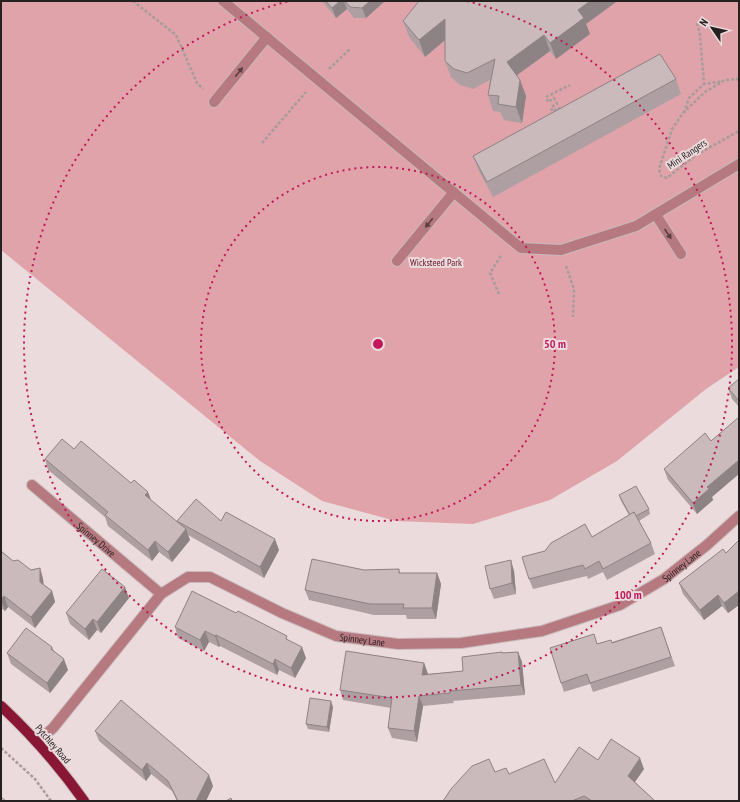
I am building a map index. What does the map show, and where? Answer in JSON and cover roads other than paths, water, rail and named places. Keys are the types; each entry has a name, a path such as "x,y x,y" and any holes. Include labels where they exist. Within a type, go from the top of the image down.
{"main road":[{"name":"Pytchley Road","path":"1,706 37,742 84,801"}],"street":[{"path":"223,1 521,248 561,250 636,226 739,164"},
{"path":"214,102 267,37"},
{"path":"397,261 454,192"},
{"path":"656,215 681,254"},
{"name":"Spinney Drive","path":"32,484 162,594"},
{"name":"Spinney Lane","path":"37,742 53,728 162,594 188,577 210,577 282,613 336,636 398,644 461,643 542,631 620,605 664,579 707,545 739,516"}],"park label":[{"name":"Wicksteed Park","path":"436,262"}]}
